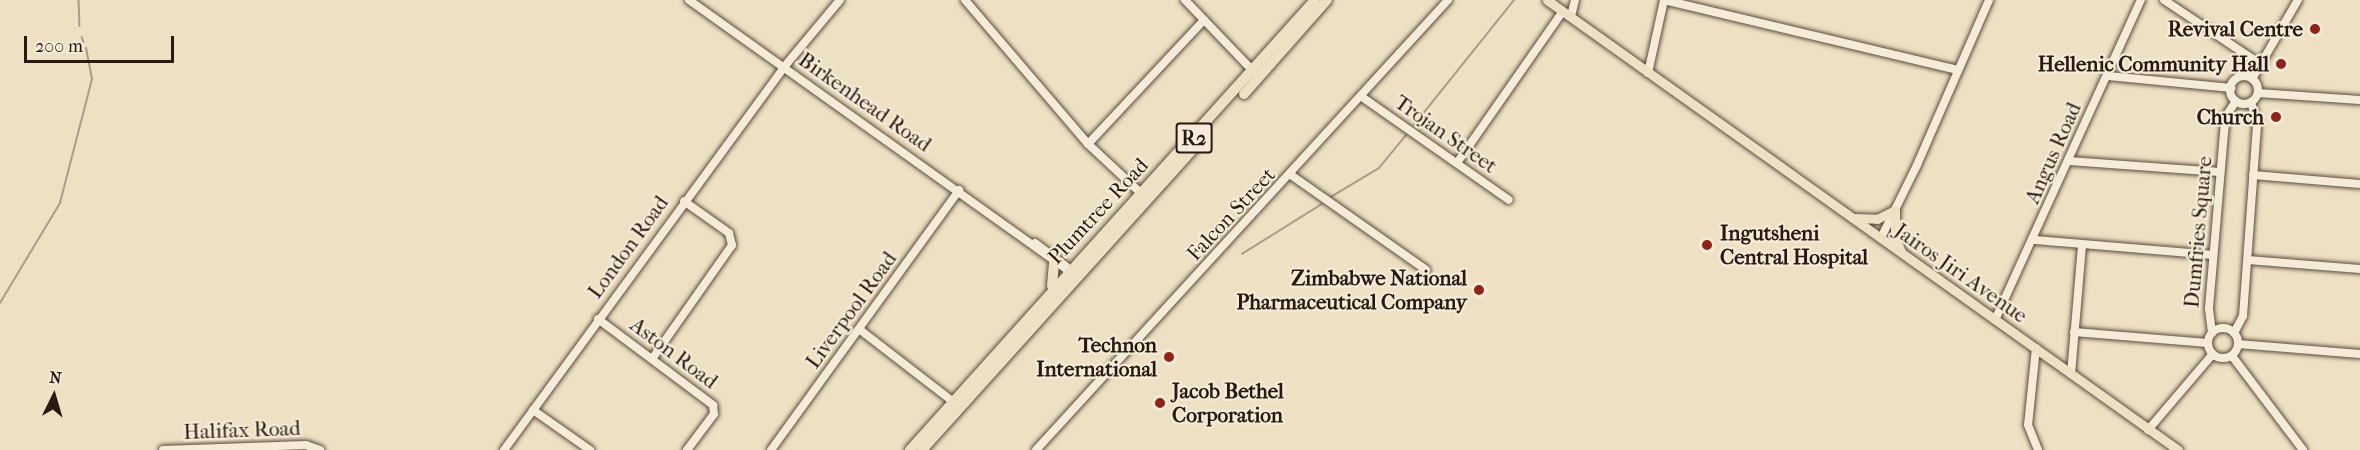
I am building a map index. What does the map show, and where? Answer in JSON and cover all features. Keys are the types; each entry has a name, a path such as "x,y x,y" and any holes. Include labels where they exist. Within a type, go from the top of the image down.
{"highway":[{"name":"Plumtree Road","path":"1257,74 1315,0"},
{"name":"Plumtree Road","path":"922,450 956,404 1068,270 1144,196 1327,0"},
{"name":"Plumtree Road","path":"910,450 1089,266 1144,196"},
{"path":"1051,289 1056,261 1078,260"},
{"path":"1067,289 1068,270 1089,266"}],"main road":[{"name":"Jairos Jiri Avenue","path":"1547,0 2178,450"},
{"path":"1852,218 1877,219 1895,210 1895,237 1902,254"}],"street":[{"name":"Birkenhead Road","path":"689,0 959,190 1068,270"},
{"name":"London Road","path":"504,450 784,67 840,0"},
{"path":"965,0 1088,144 1144,196"},
{"path":"1185,0 1257,74"},
{"name":"Falcon Street","path":"1036,450 1291,175 1448,0"},
{"path":"1457,163 1575,0"},
{"path":"1648,73 1664,0 1958,70"},
{"path":"1881,238 1989,0"},
{"name":"Angus Road","path":"1995,320 2035,240 2141,0"},
{"path":"2164,0 2259,63"},
{"path":"2258,93 2253,79 2259,63 2298,0"},
{"path":"1088,144 1204,20"},
{"path":"2108,76 2230,88"},
{"path":"2230,88 2241,77 2253,79"},
{"path":"2230,88 2236,101 2251,102"},
{"path":"2258,93 2360,100"},
{"path":"2251,102 2258,93"},
{"name":"Trojan Street","path":"1362,97 1509,200"},
{"name":"Dumfries Square","path":"2212,333 2209,321 2220,172 2226,116 2236,101"},
{"path":"2234,333 2242,322 2248,260 2258,124 2251,102"},
{"path":"2069,160 2220,172"},
{"path":"1291,175 1426,270"},
{"path":"2253,175 2360,184"},
{"name":"Liverpool Road","path":"771,450 959,190"},
{"path":"652,359 732,245 729,233 684,201"},
{"path":"2035,240 2082,246 2213,255"},
{"path":"2071,374 2082,246"},
{"path":"2248,260 2360,269"},
{"name":"Aston Road","path":"598,319 714,407 687,450"},
{"path":"2223,328 2234,333 2238,344 2232,356 2222,358 2213,354 2208,343 2212,333 2223,328"},
{"path":"859,329 956,404"},
{"path":"2074,333 2208,343"},
{"path":"2238,344 2360,354"},
{"path":"2036,348 2028,425 2038,450"},
{"path":"2148,430 2213,354"},
{"path":"2232,356 2304,450"},
{"path":"533,410 590,450"},
{"name":"Halifax Road","path":"164,450 306,445 320,450"}],"waterway":[{"path":"79,0 80,26"},
{"path":"1414,125 1514,0"},
{"path":"82,37 84,42"},
{"path":"0,303 60,203 92,79 86,49"},
{"path":"1331,197 1379,168 1407,134"},
{"path":"1242,254 1322,204"}],"place":[{"name":"Revival Centre","path":"2315,29"},
{"name":"Hellenic Community Hall","path":"2281,64"},
{"name":"Church","path":"2276,117"},
{"name":"Ingutsheni Central Hospital","path":"1707,245"},
{"name":"Zimbabwe National Pharmaceutical Company","path":"1479,290"},
{"name":"Technon International","path":"1169,357"},
{"name":"Jacob Bethel Corporation","path":"1160,403"}]}
